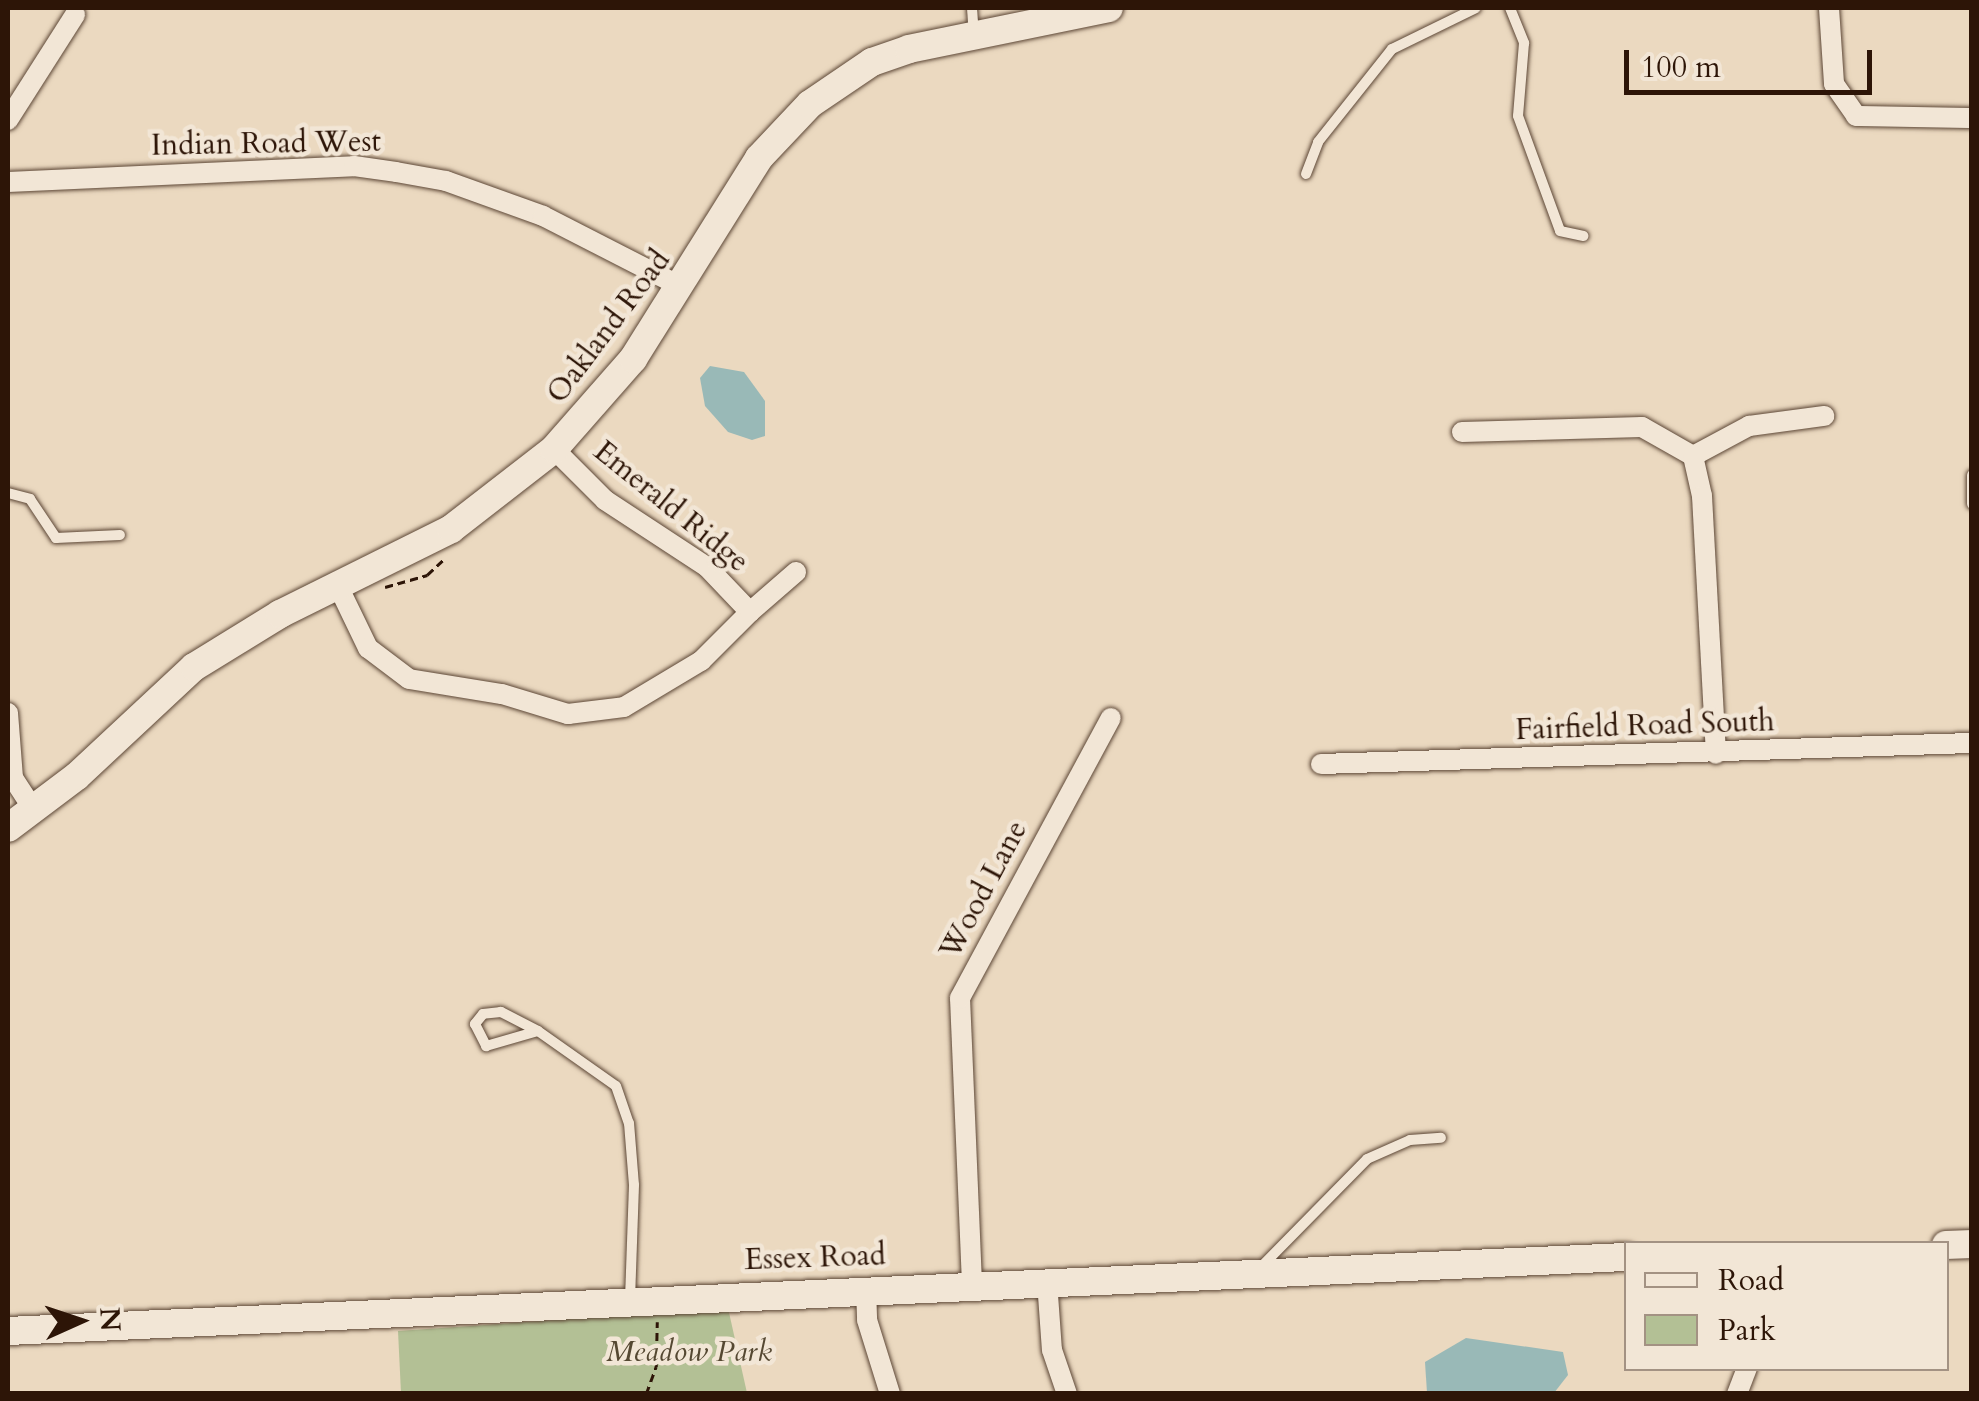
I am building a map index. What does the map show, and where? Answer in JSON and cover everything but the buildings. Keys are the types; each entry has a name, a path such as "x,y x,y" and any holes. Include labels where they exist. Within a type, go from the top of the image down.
{"street":[{"name":"Oakland Road","path":"8,828 194,667 451,529 554,449 633,359 682,287 759,158 796,115 872,62 973,22 1109,8"},
{"path":"1829,8 1834,84 1856,116 1972,118"},
{"path":"8,120 75,15"},
{"name":"Indian Road West","path":"8,182 354,166 396,172 446,181 543,216 682,287"},
{"path":"1693,456 1749,426 1824,416"},
{"path":"1462,432 1642,427 1693,456 1702,496 1716,754"},
{"name":"Emerald Ridge","path":"554,449 605,500 707,567 750,612"},
{"name":"Emerald Ridge","path":"339,588 368,648 408,679 587,716 624,707 700,661 796,572"},
{"path":"8,713 12,778 33,808"},
{"name":"Wood Lane","path":"972,1284 960,998 1111,718"},
{"name":"Fairfield Road South","path":"1321,764 1716,754 1972,742"},
{"name":"Essex Road","path":"8,1331 643,1298 1624,1257"},
{"path":"1047,1281 1052,1350 1067,1394"},
{"path":"866,1288 867,1320 890,1394"}],"lane":[{"path":"1306,174 1318,142 1392,48 1476,8"},
{"path":"1510,8 1524,44 1518,116 1560,231 1583,236"},
{"path":"1972,475 1972,504"},
{"path":"8,493 30,499 56,538 120,535"},
{"path":"538,1031 486,1046 476,1024 483,1014 501,1012 538,1031 616,1086 629,1122 643,1298"},
{"path":"1254,1273 1366,1160 1410,1140 1442,1138"}],"path":[{"path":"643,1298 656,1367 646,1394"}],"green space":[{"name":"Meadow Park","path":"728,1308 747,1393 401,1393 398,1331"}],"water":[{"path":"710,366 744,372 765,401 765,436 752,440 728,432 705,406 700,378"},
{"path":"1466,1338 1563,1352 1568,1375 1554,1393 1427,1393 1425,1362"}]}
